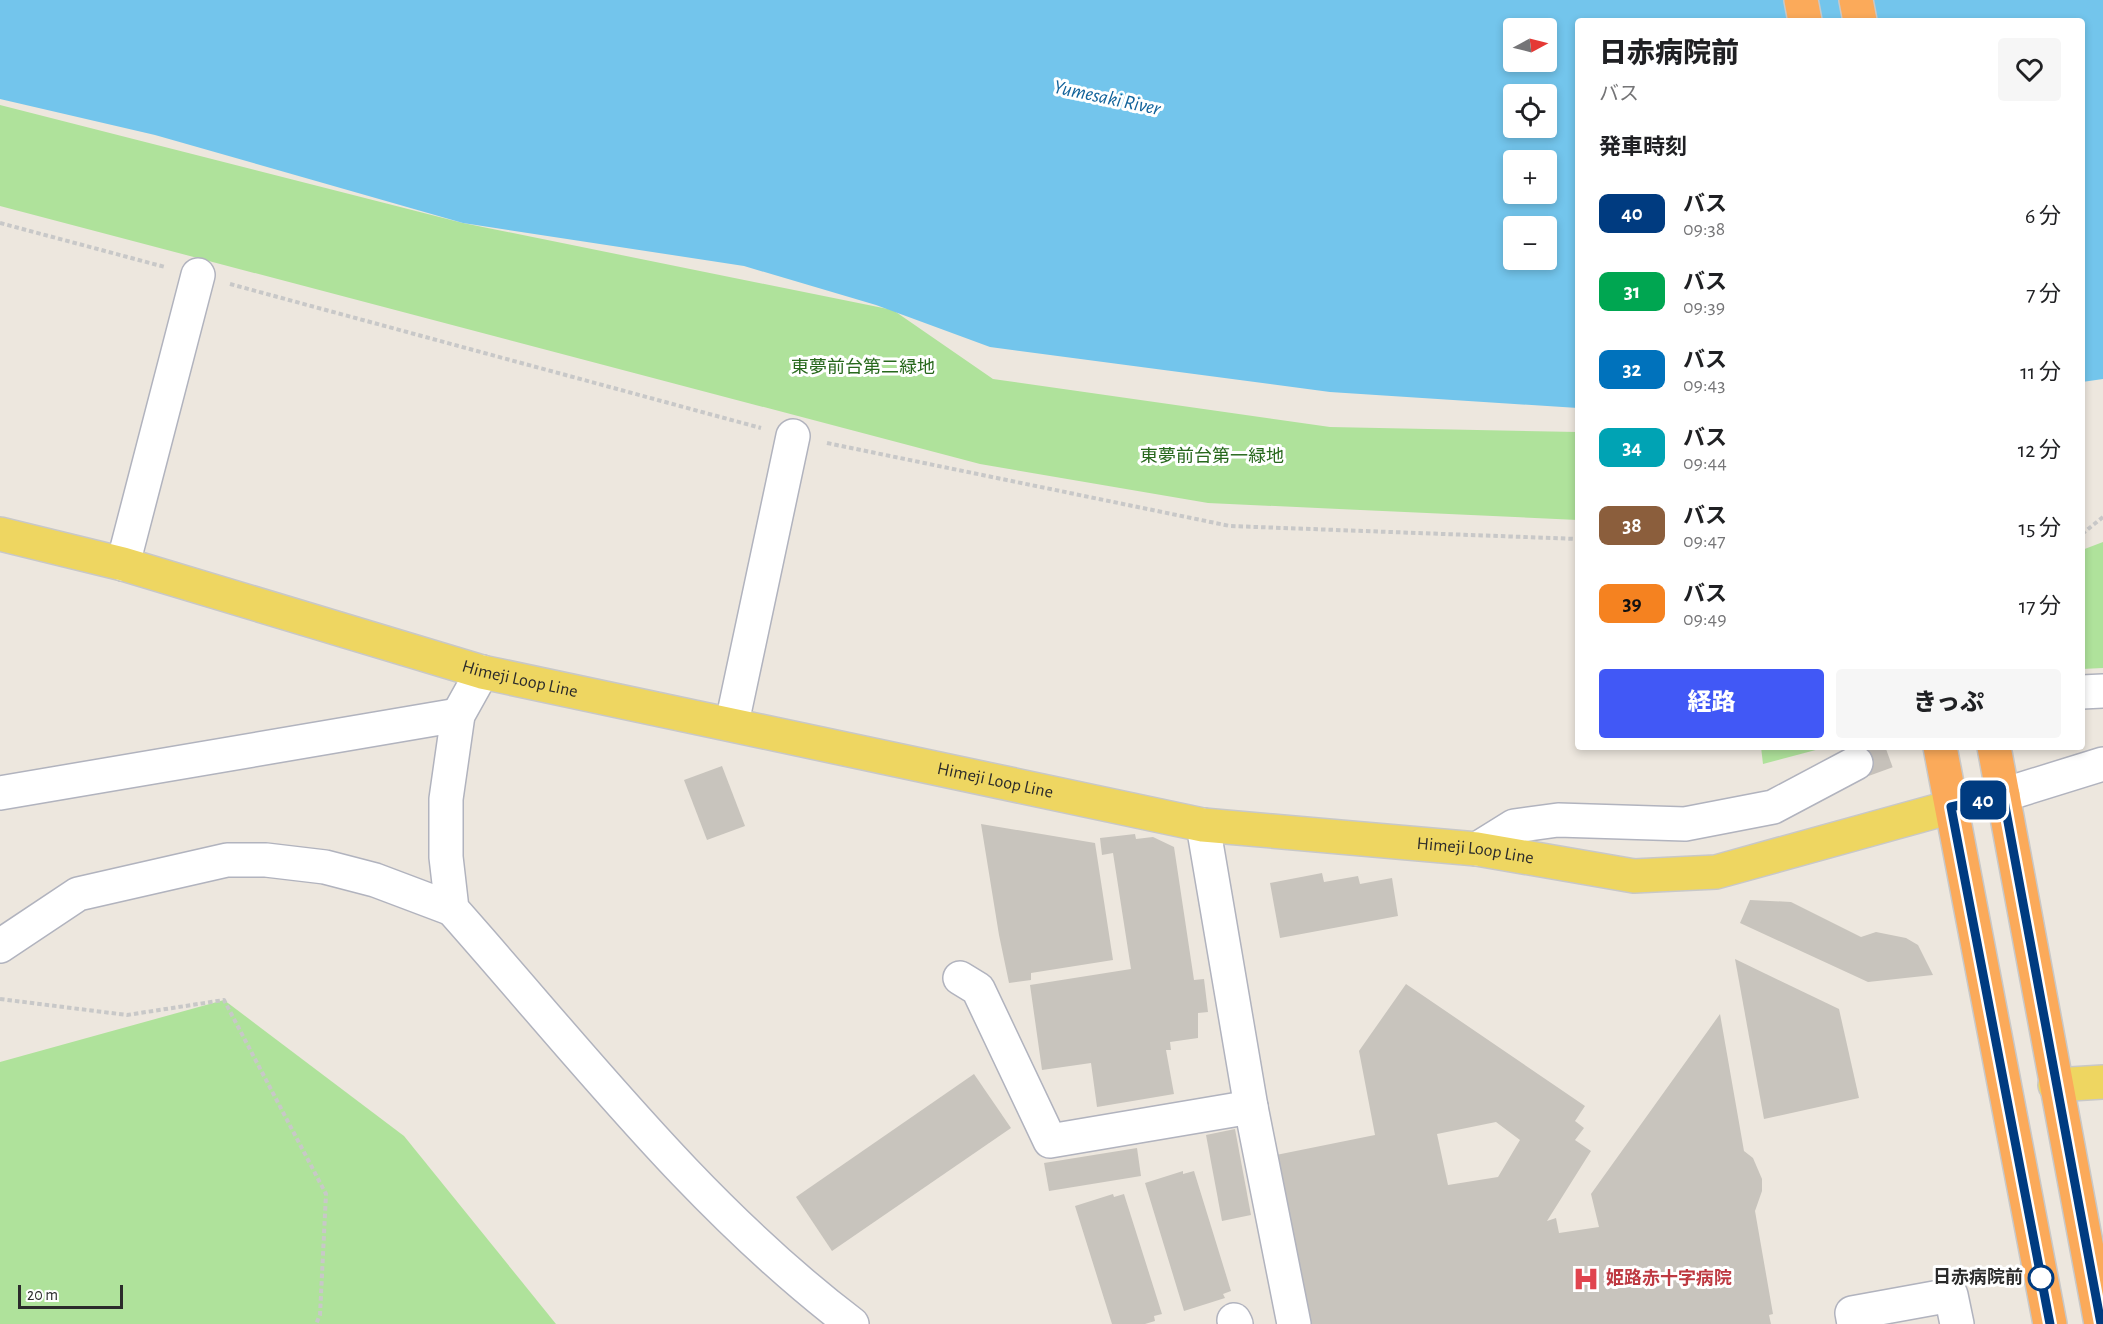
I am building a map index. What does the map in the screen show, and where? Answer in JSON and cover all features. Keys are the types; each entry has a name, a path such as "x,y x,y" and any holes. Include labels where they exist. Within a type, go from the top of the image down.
{"highway":[{"path":"1801,0 1804,18"},
{"path":"1856,0 1859,18"},
{"path":"1941,750 2050,1324"},
{"path":"1995,750 2101,1324"}],"main road":[{"name":"Himeji Loop Line","path":"0,534 123,564 482,672 732,723 1203,825 1477,849 1634,876 1716,872 1951,807 2003,795"},
{"path":"2055,1085 2103,1082"}],"street":[{"path":"123,564 198,275"},
{"path":"732,723 793,436"},
{"path":"453,909 446,857 446,799 458,716 482,672"},
{"path":"2085,692 2103,691"},
{"path":"0,792 458,716"},
{"path":"1477,849 1514,826 1547,822 1685,824 1773,807 1856,763"},
{"path":"2003,795 2103,764"},
{"path":"1203,825 1251,1107 1294,1324"},
{"path":"0,946 78,894 227,860 266,860 325,867 375,880 453,909 693,1182 801,1286 852,1324"},
{"path":"960,978 978,989 1050,1141 1251,1107"},
{"path":"1854,1324 1852,1313 1951,1295 1957,1324"}],"path":[{"path":"2085,532 2103,517"},
{"path":"0,999 127,1015 225,1000 326,1194 320,1315 316,1324"}],"green space":[{"name":"東夢前台第二緑地","path":"0,105 463,223 893,310 993,379 1330,427 1575,432 1575,520 1208,503 980,464 0,206"},
{"path":"2103,542 2103,668 2085,669 2085,549"},
{"path":"1761,750 1816,750 1763,764"},
{"path":"224,1000 404,1136 556,1324 0,1324 0,1062"}],"water":[{"name":"Yumesaki River","path":"0,0 2103,0 2103,379 2085,382 2085,18 1575,18 1575,408 1330,392 990,347 876,305 744,266 463,223 155,135 0,99"}],"building":[{"path":"722,766 745,826 707,840 684,780"},
{"path":"981,824 1095,843 1113,960 1031,973 1031,980 1009,983"},
{"path":"1135,834 1136,839 1153,837 1174,847 1194,980 1204,979 1208,1012 1198,1013 1198,1038 1170,1042 1171,1050 1166,1050 1174,1094 1097,1107 1091,1063 1042,1070 1030,985 1131,969 1113,853 1102,855 1100,838"},
{"path":"1322,873 1324,882 1358,876 1360,884 1392,878 1398,916 1280,938 1270,883"},
{"path":"1750,900 1791,902 1861,937 1876,932 1906,938 1918,945 1933,975 1868,982 1740,923"},
{"path":"1735,959 1839,1009 1859,1098 1764,1119"},
{"path":"1406,984 1585,1106 1575,1121 1584,1128 1575,1140 1591,1151 1547,1221 1556,1218 1559,1233 1599,1227 1591,1194 1720,1014 1744,1151 1753,1158 1762,1179 1762,1191 1755,1211 1773,1314 1769,1315 1771,1324 1306,1324 1276,1155 1375,1135 1359,1051","holes":["1496,1122 1520,1140 1498,1177 1448,1185 1437,1134"]},
{"path":"974,1074 1011,1128 832,1251 796,1197"},
{"path":"1235,1129 1251,1215 1222,1221 1206,1135"},
{"path":"1137,1148 1141,1176 1049,1191 1044,1163"},
{"path":"1183,1171 1183,1174 1194,1171 1231,1291 1223,1294 1225,1298 1184,1311 1145,1183"},
{"path":"1113,1194 1114,1197 1124,1194 1162,1314 1154,1316 1155,1321 1145,1324 1112,1324 1075,1206"}],"tunnel":[{"path":"1856,763 1892,750"}],"bus line":[{"name":"40","path":"2050,1324 1951,807 2003,795 2101,1324"}],"place":[{"name":"日赤病院前","path":"2041,1278"},
{"name":"姫路赤十字病院","path":"1586,1279"}],"park label":[{"name":"東夢前台第一緑地","path":"1212,457"}]}
